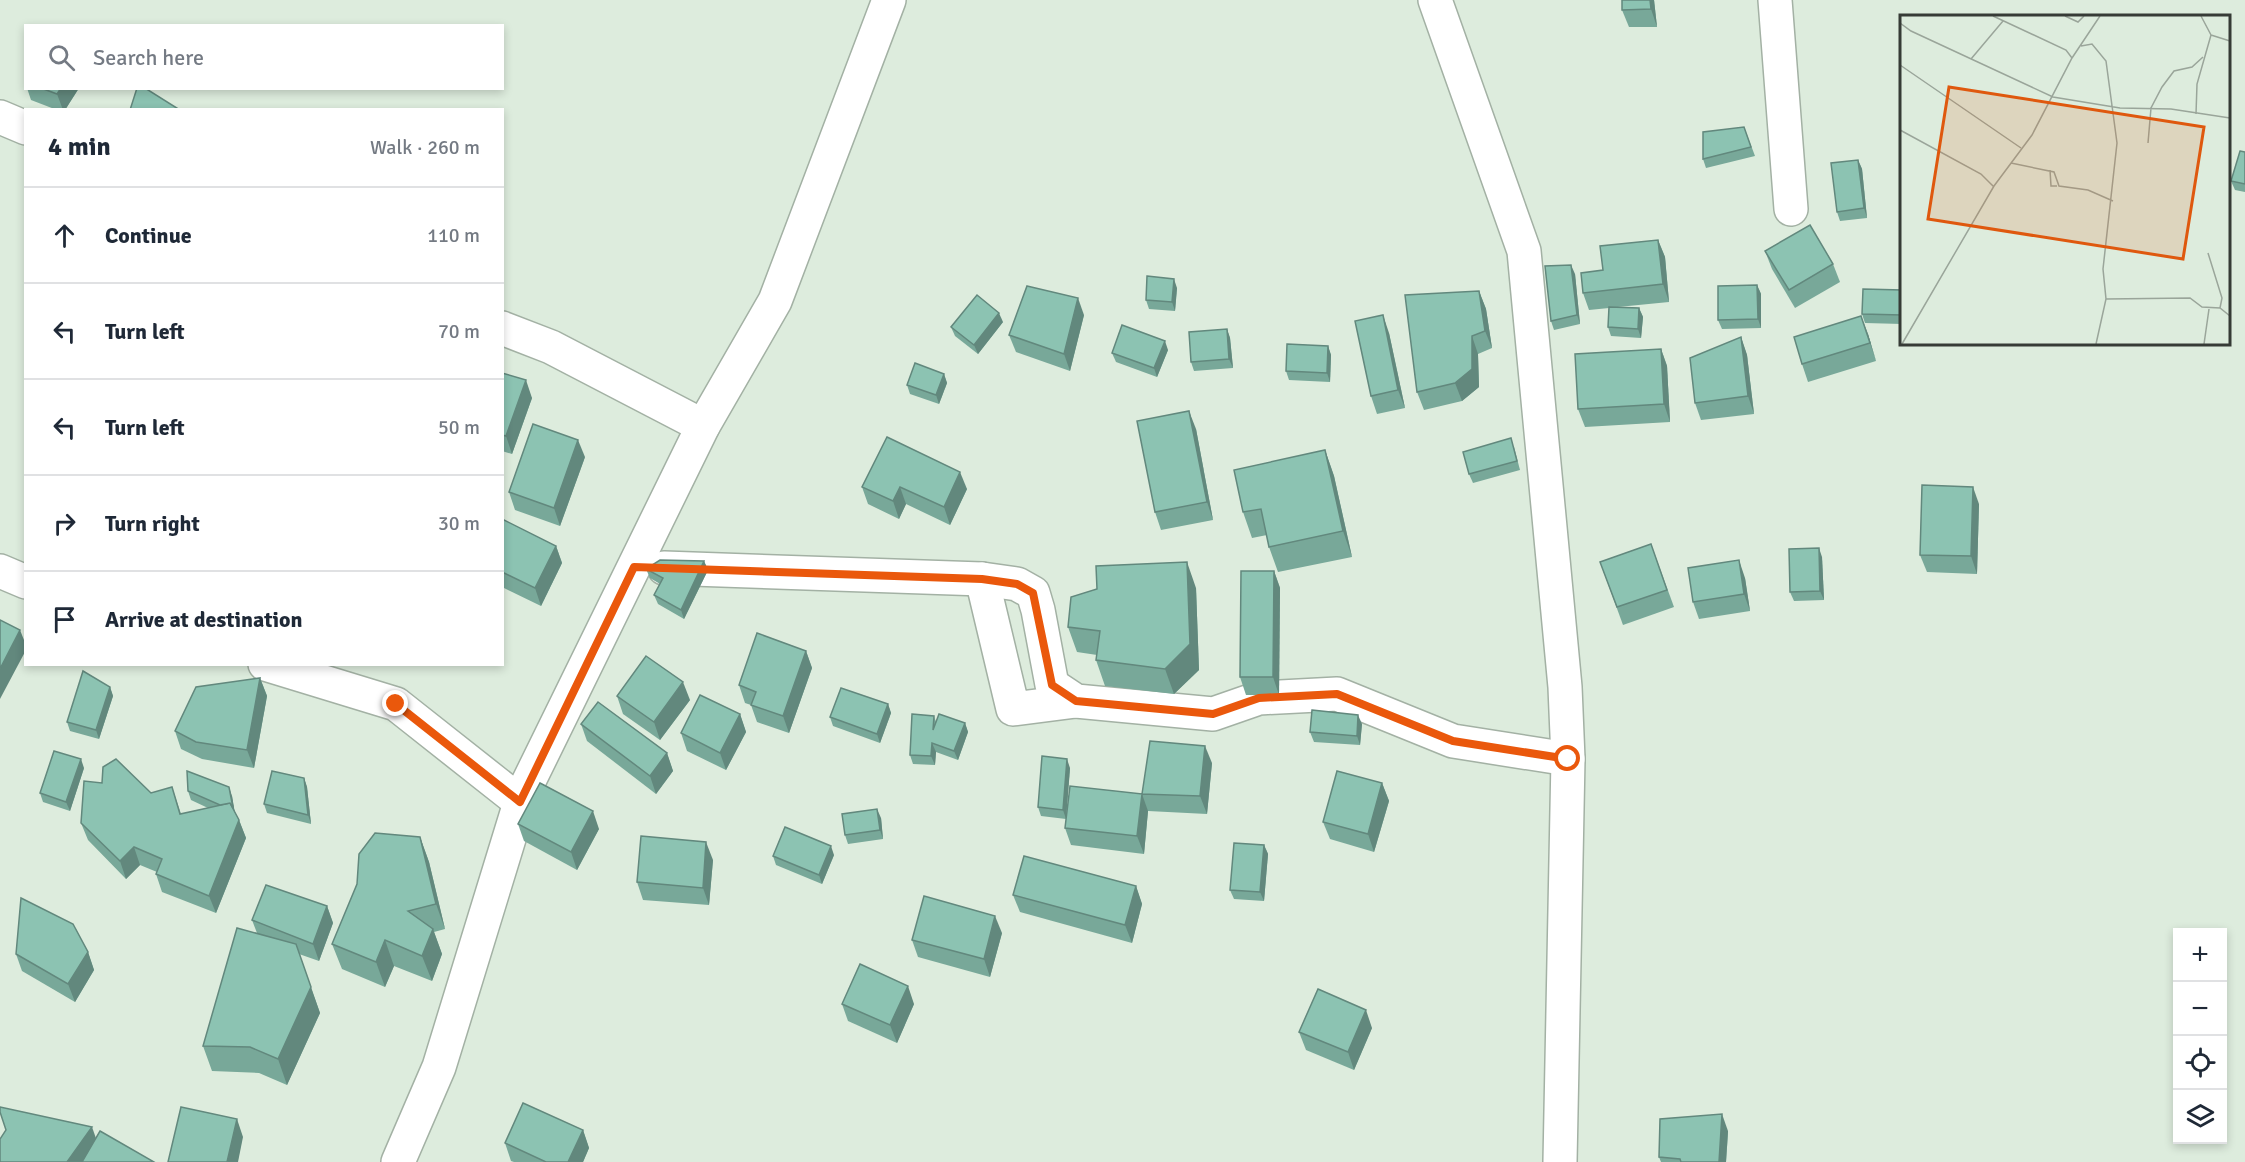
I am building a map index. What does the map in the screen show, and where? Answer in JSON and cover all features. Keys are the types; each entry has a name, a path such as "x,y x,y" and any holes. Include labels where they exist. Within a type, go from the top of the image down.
{"street":[{"path":"398,1162 439,1067 520,802 703,426 775,301 889,0"},
{"path":"1435,0 1524,251 1565,687 1568,759 1560,1162"},
{"path":"1775,0 1791,209"},
{"path":"0,117 24,127"},
{"path":"504,329 551,347 703,426"},
{"path":"634,567 982,579 1017,584 1033,593 1052,685 1076,701"},
{"path":"0,572 24,581"},
{"path":"982,579 1013,709 1076,701 1213,714 1259,698 1337,694 1453,741 1568,759"},
{"path":"272,666 396,704 520,802"}],"building":[{"path":"1622,0 1650,0 1651,9 1622,10"},
{"path":"46,90 60,90 57,94"},
{"path":"136,90 148,90 177,108 131,108"},
{"path":"1744,127 1751,147 1703,159 1703,132"},
{"path":"2240,151 2245,152 2245,184 2231,181"},
{"path":"1858,160 1864,208 1837,212 1831,163"},
{"path":"1810,225 1833,264 1789,290 1765,251"},
{"path":"1658,240 1663,284 1583,293 1581,273 1603,270 1600,246"},
{"path":"1571,265 1577,315 1551,321 1545,266"},
{"path":"1147,276 1174,279 1172,302 1146,300"},
{"path":"1757,285 1758,319 1718,320 1718,286"},
{"path":"1027,286 1078,298 1064,354 1009,335"},
{"path":"1863,289 1900,290 1900,315 1862,314"},
{"path":"1479,291 1485,331 1472,336 1472,369 1455,383 1417,392 1405,295"},
{"path":"977,295 999,313 974,345 951,327"},
{"path":"1609,307 1639,308 1638,329 1608,327"},
{"path":"1383,315 1398,390 1371,396 1355,321"},
{"path":"1861,316 1870,343 1802,364 1794,337"},
{"path":"1122,325 1165,341 1154,368 1112,353"},
{"path":"1227,329 1229,359 1191,362 1189,332"},
{"path":"1741,337 1748,396 1695,403 1690,358"},
{"path":"1287,344 1328,346 1327,373 1286,371"},
{"path":"1661,349 1664,404 1578,409 1575,354"},
{"path":"915,363 944,374 936,395 907,385"},
{"path":"504,374 526,380 506,436 504,436"},
{"path":"1189,411 1207,502 1155,512 1137,421"},
{"path":"533,424 578,440 554,508 509,492"},
{"path":"887,437 960,472 944,507 900,487 893,501 862,487"},
{"path":"1511,438 1517,461 1469,474 1463,452"},
{"path":"1325,450 1343,531 1269,547 1261,509 1243,512 1234,470"},
{"path":"1922,485 1973,487 1971,556 1920,555"},
{"path":"504,520 556,546 535,588 504,573"},
{"path":"1651,544 1667,590 1617,607 1600,562"},
{"path":"1819,548 1820,591 1790,592 1789,549"},
{"path":"660,560 704,561 681,610 654,595 663,578 646,569"},
{"path":"1739,560 1744,594 1693,602 1688,568"},
{"path":"1187,562 1190,644 1165,669 1096,660 1100,631 1068,627 1071,597 1097,589 1096,566"},
{"path":"1241,571 1274,571 1273,677 1240,677"},
{"path":"0,620 20,630 0,669"},
{"path":"757,633 806,651 783,716 751,705 756,692 739,685"},
{"path":"646,656 683,682 654,722 617,696"},
{"path":"83,671 110,687 96,730 67,722"},
{"path":"260,678 247,750 196,742 175,731 196,687"},
{"path":"841,688 888,704 877,734 830,717"},
{"path":"700,695 740,714 720,753 681,733"},
{"path":"598,702 667,753 650,776 581,724"},
{"path":"1312,710 1358,715 1357,736 1310,732"},
{"path":"912,714 934,716 933,730 939,714 965,723 954,751 932,743 931,756 910,755"},
{"path":"1150,741 1205,746 1200,796 1142,794"},
{"path":"54,751 81,759 66,802 40,793"},
{"path":"1042,756 1067,759 1063,810 1038,807"},
{"path":"116,759 151,793 172,787 180,814 230,803 239,820 209,896 156,874 162,859 134,847 120,861 81,823 84,781 102,783 103,767"},
{"path":"187,771 229,787 233,808 230,803 220,805 188,791"},
{"path":"272,771 304,778 308,815 264,804"},
{"path":"1337,771 1382,783 1368,834 1323,822"},
{"path":"540,783 593,811 571,852 518,824"},
{"path":"1070,786 1142,794 1137,836 1065,828"},
{"path":"877,809 880,830 845,835 842,814"},
{"path":"785,827 831,846 819,875 773,856"},
{"path":"375,833 420,837 436,904 408,911 433,929 422,956 385,940 376,962 332,944 357,884 359,854"},
{"path":"641,836 706,842 703,888 637,882"},
{"path":"1234,843 1264,845 1260,892 1230,890"},
{"path":"1024,856 1136,886 1125,925 1013,895"},
{"path":"266,885 327,906 313,944 252,920"},
{"path":"924,896 995,916 984,959 912,940"},
{"path":"21,898 73,924 88,952 68,984 16,954"},
{"path":"237,928 296,944 311,987 278,1059 250,1047 203,1046"},
{"path":"860,964 908,986 890,1025 842,1004"},
{"path":"1318,989 1366,1010 1348,1052 1299,1032"},
{"path":"523,1103 583,1130 568,1162 546,1162 505,1143"},
{"path":"0,1107 92,1127 67,1162 0,1162 0,1139 6,1130"},
{"path":"181,1107 237,1119 227,1162 168,1162"},
{"path":"1722,1114 1719,1162 1681,1162 1680,1159 1659,1157 1660,1119"},
{"path":"100,1131 154,1162 82,1162"}],"route":[{"path":"396,704 520,802 634,567 982,579 1017,584 1033,593 1052,685 1076,701 1213,714 1259,698 1337,694 1453,741 1568,759"}]}
